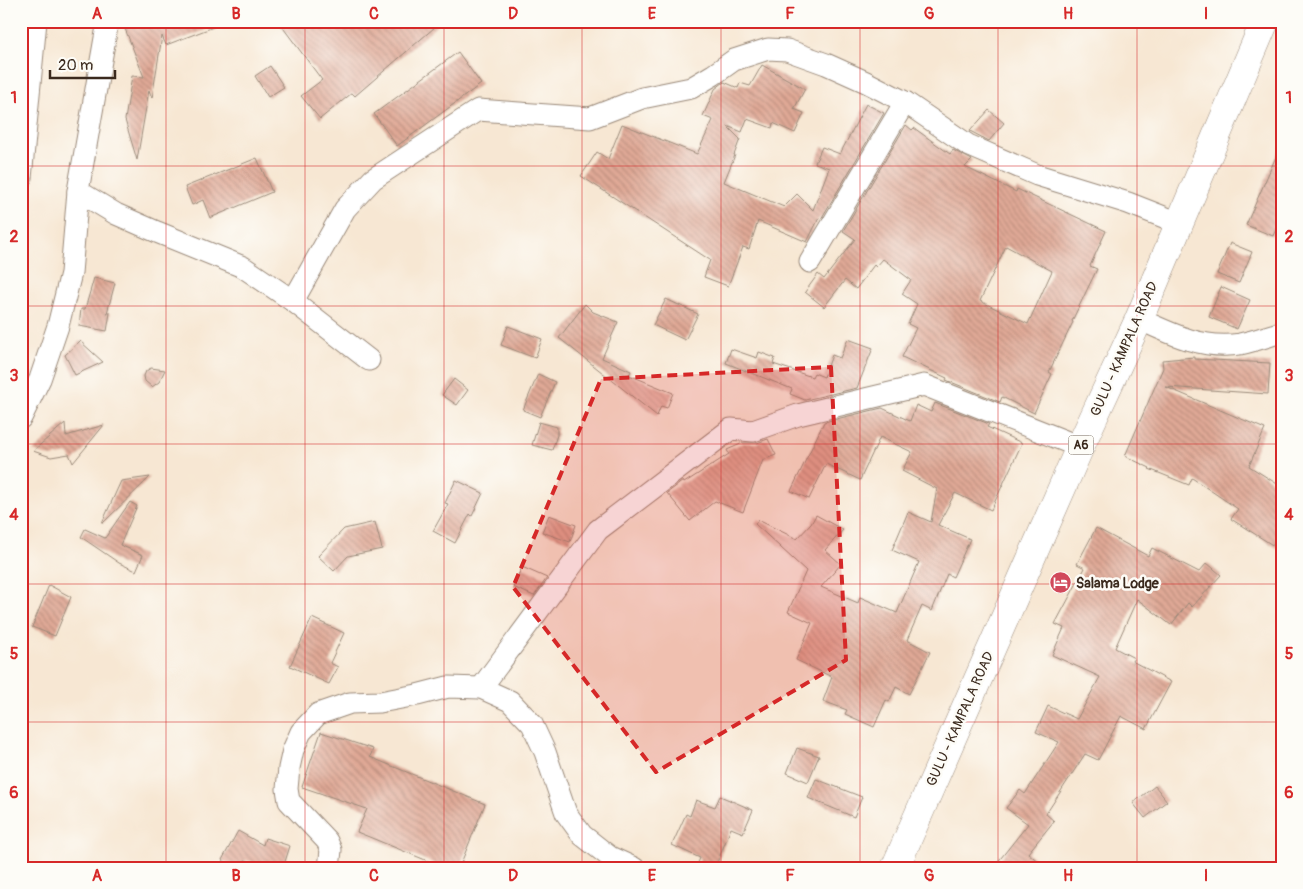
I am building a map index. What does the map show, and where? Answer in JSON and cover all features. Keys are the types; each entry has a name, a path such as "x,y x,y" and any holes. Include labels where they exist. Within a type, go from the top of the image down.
{"main road":[{"name":"GULU - KAMPALA ROAD","path":"895,868 1080,447 1139,320 1265,21"}],"street":[{"path":"21,178 36,21"},
{"path":"21,418 40,379 58,326 70,273 78,191 108,21"},
{"path":"293,301 345,209 373,179 478,110 590,118 642,98 691,88 734,60 768,49 787,50 826,64 866,82 905,102 968,145 1037,175 1128,203 1179,223"},
{"path":"810,262 905,102"},
{"path":"78,191 124,217 244,267 293,301 369,360"},
{"path":"1139,320 1194,342 1216,345 1240,344 1282,332"},
{"path":"480,688 598,530 731,429 753,430 798,415 924,385 1080,447"},
{"path":"329,868 331,850 327,840 289,802 287,789 291,759 301,732 318,714 350,703 380,702 448,687 480,688 510,701 532,724 545,752 566,813 582,835 610,857 634,868"}],"highlighted area":[{"path":"831,367 846,660 656,772 513,587 601,379"}],"building":[{"path":"122,21 224,21 224,23 166,45 162,36 152,98 149,90 137,160 125,120 132,76 144,77"},
{"path":"278,21 442,21 355,96 352,93 320,119 301,96 322,80"},
{"path":"458,52 481,84 397,146 374,114"},
{"path":"762,65 805,89 794,109 804,113 795,133 773,123 772,128 747,119 742,132 727,126 740,139 724,182 784,207 797,194 813,210 829,168 815,163 822,147 840,154 866,104 884,113 821,219 819,218 807,242 758,221 749,249 743,247 728,286 704,277 710,260 581,176 597,152 608,159 622,124 697,154 713,120 703,116 715,89 724,82 738,88 740,83 750,86"},
{"path":"270,66 284,87 268,97 255,76"},
{"path":"989,110 1004,123 989,141 970,131"},
{"path":"906,125 912,130 914,128 950,154 953,150 972,160 965,167 1016,192 1017,189 1106,231 1090,266 1097,269 1049,372 1052,374 1034,413 1002,397 1000,402 946,380 947,378 902,357 916,328 908,324 917,304 902,294 911,280 883,259 876,267 874,265 856,289 845,280 824,307 805,292 818,274 824,279 855,239 843,231","holes":["1006,246 1052,271 1028,324 980,301"]},
{"path":"1282,143 1282,214 1273,236 1246,225"},
{"path":"257,158 272,192 210,218 203,200 192,205 185,187"},
{"path":"1230,243 1252,252 1239,283 1217,274"},
{"path":"94,278 115,283 107,313 110,313 107,331 79,326 81,309 85,309"},
{"path":"1221,287 1250,300 1237,329 1209,317"},
{"path":"666,299 698,314 685,340 653,325"},
{"path":"585,304 593,312 618,322 602,358 631,371 629,375 673,393 667,408 661,406 657,416 559,338"},
{"path":"508,326 542,339 535,358 501,345"},
{"path":"848,339 873,348 857,388 805,400 790,394 792,389 726,363 731,349 757,358 759,352 775,358 773,364 812,377 814,373 824,377 832,355 840,358"},
{"path":"80,341 103,362 75,375 65,355"},
{"path":"1194,357 1194,359 1270,363 1268,394 1166,387 1265,429 1249,466 1282,487 1282,551 1231,519 1238,509 1192,478 1189,485 1149,469 1125,456 1163,368 1162,360"},
{"path":"151,368 165,370 159,382 152,387 145,381 144,376 146,371"},
{"path":"538,374 555,382 540,417 523,410"},
{"path":"454,379 468,390 457,405 442,395"},
{"path":"935,403 989,424 987,427 1022,443 991,510 955,493 938,525 970,539 953,577 947,574 932,611 922,606 907,640 930,652 909,694 896,687 889,702 886,700 874,727 845,714 847,710 823,701 832,677 796,660 812,623 788,612 806,571 755,524 758,520 797,539 811,524 816,515 843,530 825,550 841,564 821,587 858,603 860,597 897,613 919,562 892,550 908,512 931,522 937,489 902,471 912,452 880,437 860,480 826,464 809,499 791,491 824,422 882,408 910,421 916,405 931,412"},
{"path":"539,422 557,427 557,435 552,450 532,445"},
{"path":"65,423 66,436 104,425 73,463 69,454 51,457 33,451"},
{"path":"768,439 776,455 763,460 743,512 715,501 690,521 667,493 683,481 684,483 729,454 727,450 743,443 757,443"},
{"path":"150,477 103,523 102,523 121,481"},
{"path":"456,480 483,493 472,516 470,514 455,543 433,531 448,504 445,503"},
{"path":"130,502 137,506 120,545 143,555 136,571 119,563 81,537 85,529 105,538"},
{"path":"549,515 576,525 570,542 542,532"},
{"path":"375,522 382,549 348,556 334,571 318,556 344,529"},
{"path":"1096,528 1148,556 1152,548 1199,572 1207,563 1221,575 1192,607 1188,603 1171,625 1137,599 1115,648 1134,658 1132,661 1171,682 1146,729 1121,716 1098,760 1085,754 1046,814 1054,821 1028,853 1046,868 993,868 1028,824 1006,808 1020,790 1025,794 1059,742 1036,732 1048,706 1077,719 1100,677 1052,655 1064,628 1055,624 1085,568 1077,564"},
{"path":"522,567 547,578 534,596 513,587"},
{"path":"49,585 71,597 55,636 32,627"},
{"path":"312,618 344,633 330,663 338,667 329,684 290,666"},
{"path":"321,732 373,749 370,757 485,804 459,868 445,868 357,832 367,809 302,787"},
{"path":"797,748 819,756 808,782 787,773"},
{"path":"816,779 862,797 854,817 808,798"},
{"path":"1155,786 1167,801 1145,818 1133,803"},
{"path":"720,796 753,810 743,833 731,828 715,868 696,868 700,858 672,845 686,814 690,816 696,800 715,807"},
{"path":"238,831 263,845 265,838 290,846 283,868 271,868 245,860 241,868 236,868 222,860"}],"place":[{"name":"Salama Lodge","path":"1060,583"}]}
